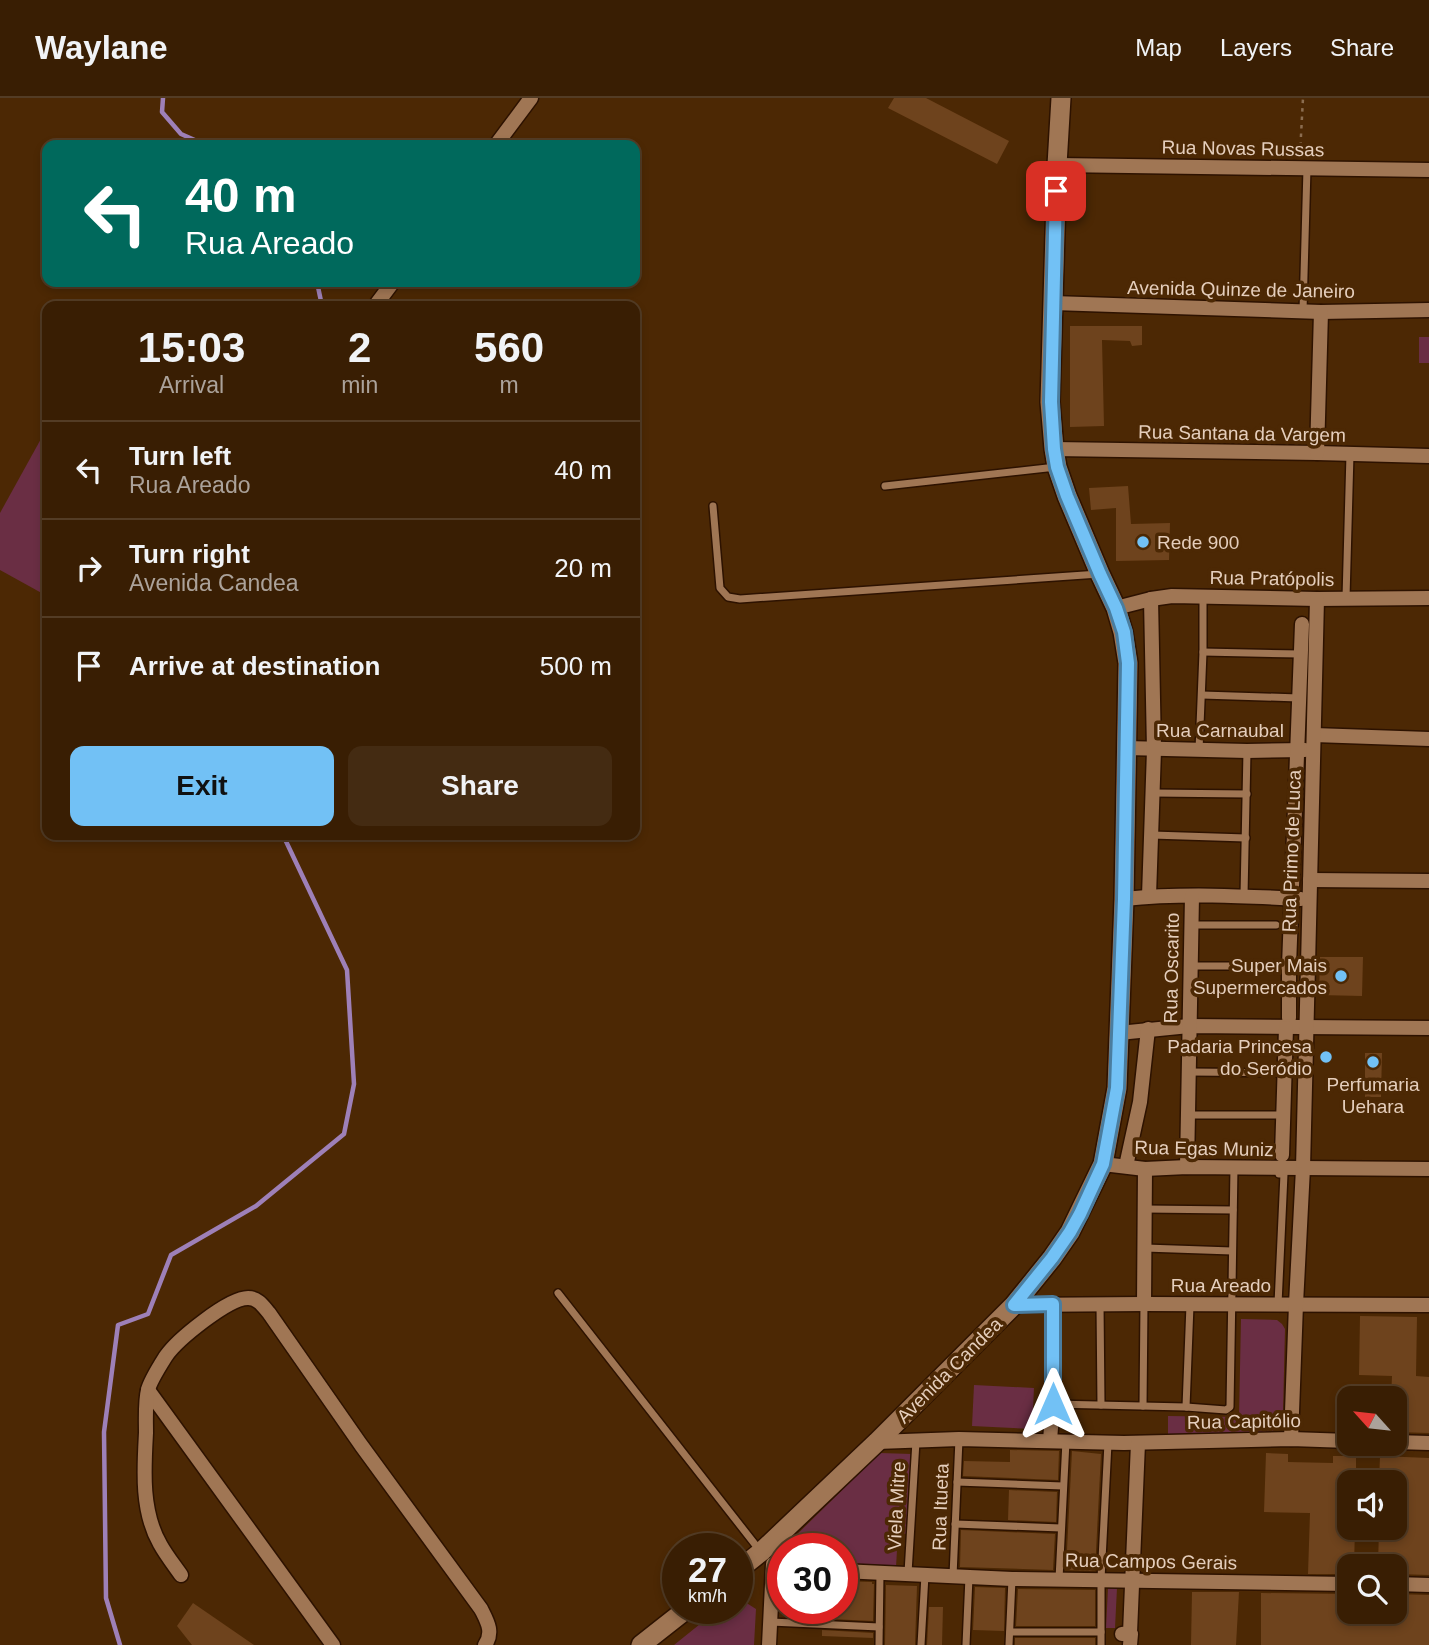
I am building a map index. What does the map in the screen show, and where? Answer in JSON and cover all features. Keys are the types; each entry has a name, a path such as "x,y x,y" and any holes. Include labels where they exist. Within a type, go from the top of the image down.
{"main road":[{"name":"Avenida Candea","path":"797,1533 877,1442 1014,1305 1052,1258 1070,1232 1103,1164 1117,1088 1124,899 1128,663 1124,632 1116,608 1078,524 1056,458 1051,402 1061,98"},
{"path":"641,1645 668,1624"}],"street":[{"path":"500,140 531,98"},
{"name":"Rua Novas Russas","path":"1057,165 1429,170"},
{"name":"Avenida Quinze de Janeiro","path":"1053,303 1321,312 1429,310"},
{"path":"1317,453 1321,312"},
{"name":"Rua Santana da Vargem","path":"1056,458 1317,453 1429,456"},
{"name":"Rua Pratópolis","path":"1116,608 1162,597 1429,598"},
{"path":"1149,896 1154,750 1151,599"},
{"name":"Rua Primo de Luca","path":"1291,1439 1303,1168 1317,599"},
{"path":"1282,1155 1302,624"},
{"name":"Rua Carnaubal","path":"1126,748 1199,751 1297,750 1313,742 1429,739"},
{"path":"1310,880 1429,881"},
{"path":"1124,899 1149,896 1309,899"},
{"name":"Rua Oscarito","path":"1187,1167 1192,896"},
{"path":"1119,1033 1189,1026 1287,1023 1306,1028 1429,1028"},
{"path":"1126,1166 1140,1102 1148,1029"},
{"name":"Rua Egas Muniz","path":"1103,1164 1145,1169 1187,1167 1234,1171 1303,1168 1429,1169"},
{"path":"1144,1304 1145,1169"},
{"path":"181,1575 159,1543 147,1502 144,1472 148,1390 167,1355 189,1333 235,1300 247,1297 262,1304 361,1446 481,1609 491,1631 485,1645"},
{"path":"1050,1440 1053,1404 1053,1304"},
{"name":"Rua Areado","path":"1014,1305 1429,1305"},
{"path":"148,1390 333,1645"},
{"name":"Rua Capitólio","path":"877,1442 959,1439 1138,1443 1291,1439 1337,1441"},
{"path":"1407,1442 1429,1443"},
{"path":"1130,1645 1131,1634 1122,1634 1130,1633 1138,1443"},
{"name":"Rua Campos Gerais","path":"858,1571 969,1577 1337,1584"},
{"path":"1407,1584 1429,1585"},
{"path":"769,1645 770,1624"}],"lane":[{"path":"1303,168 1303,311"},
{"path":"1346,599 1350,454"},
{"path":"885,486 1056,458"},
{"path":"713,506 720,588 728,597 740,599 1100,574"},
{"path":"1199,751 1203,596"},
{"path":"1203,652 1300,654"},
{"path":"1202,695 1299,698"},
{"path":"1244,897 1247,751"},
{"path":"1153,793 1247,794"},
{"path":"1152,835 1246,838"},
{"path":"1191,925 1276,925"},
{"path":"1191,966 1289,966"},
{"path":"1188,1072 1286,1073"},
{"path":"1188,1115 1284,1115"},
{"path":"1232,1304 1234,1171"},
{"name":"Rua Egas Muniz","path":"1234,1171 1284,1174 1278,1304"},
{"path":"1144,1209 1233,1210"},
{"path":"1144,1248 1232,1251"},
{"path":"558,1293 767,1556"},
{"path":"1100,1304 1101,1405"},
{"path":"1143,1406 1144,1304"},
{"name":"Rua Capitólio","path":"1053,1404 1230,1408 1232,1304"},
{"path":"1186,1407 1189,1305"},
{"name":"Rua Itueta","path":"953,1576 959,1439"},
{"name":"Viela Mitre","path":"908,1573 915,1441"},
{"path":"1059,1579 1066,1441"},
{"path":"1101,1645 1101,1579 1108,1442"},
{"path":"957,1482 1063,1486"},
{"path":"955,1524 1061,1528"},
{"path":"879,1645 880,1573"},
{"path":"921,1645 925,1575"},
{"path":"966,1645 969,1577"},
{"path":"1009,1645 1012,1578"},
{"path":"814,1624 879,1627"},
{"path":"1010,1632 1101,1632"}],"path":[{"path":"1303,98 1303,168"}],"shaded area":[{"path":"1419,337 1429,337 1429,363 1419,363"},
{"path":"42,437 42,593 0,570 0,513"},
{"path":"1241,1319 1277,1320 1285,1329 1281,1420 1268,1435 1168,1436 1168,1416 1239,1417"},
{"path":"974,1385 1034,1388 1032,1429 972,1426"},
{"path":"880,1453 912,1454 907,1534 898,1533 896,1567 858,1567 858,1533 798,1533"},
{"path":"1108,1588 1117,1588 1115,1628 1106,1628"},
{"path":"753,1607 756,1609 754,1645 674,1645 700,1624 753,1624"}],"building":[{"path":"894,98 926,98 1009,141 997,164 888,108"},
{"path":"1070,326 1142,326 1142,345 1132,346 1130,341 1102,340 1104,426 1070,427"},
{"name":"Rede 900","path":"1128,486 1131,524 1170,523 1169,560 1116,561 1116,508 1091,510 1089,488"},
{"name":"Super Mais Supermercados","path":"1320,957 1363,957 1362,996 1319,995"},
{"path":"1365,1053 1382,1053 1381,1097 1365,1097"},
{"path":"1360,1316 1417,1317 1416,1376 1429,1377 1429,1433 1407,1432 1407,1386 1392,1386 1392,1376 1359,1375"},
{"path":"1010,1450 1059,1451 1058,1480 963,1476 964,1461 1010,1462"},
{"path":"1072,1451 1101,1454 1095,1571 1066,1570"},
{"path":"1266,1453 1288,1454 1288,1462 1333,1463 1333,1456 1356,1456 1356,1470 1337,1470 1337,1540 1355,1540 1354,1554 1337,1554 1337,1574 1308,1574 1310,1513 1264,1512"},
{"path":"1380,1456 1429,1458 1429,1575 1407,1574 1407,1554 1378,1554 1379,1540 1407,1540 1407,1470 1379,1470"},
{"path":"1009,1490 1057,1492 1056,1522 1008,1520"},
{"path":"961,1530 1055,1534 1053,1570 960,1567"},
{"path":"858,1582 874,1584 873,1621 858,1620"},
{"path":"886,1585 917,1586 915,1645 885,1645"},
{"path":"975,1587 1005,1588 1004,1631 973,1630"},
{"path":"1018,1589 1095,1590 1095,1626 1016,1626"},
{"path":"1192,1592 1239,1592 1236,1645 1191,1645"},
{"path":"1261,1593 1337,1594 1337,1624 1407,1624 1407,1594 1429,1595 1429,1645 1261,1645"},
{"path":"193,1603 254,1645 192,1645 177,1626"},
{"path":"929,1607 943,1607 942,1645 927,1645"},
{"path":"822,1630 873,1633 873,1638 822,1636"},
{"path":"1015,1638 1095,1638 1095,1645 1015,1645"}],"waterway":[{"path":"163,98 162,112 181,134 195,140"},
{"path":"318,287 321,301"},
{"path":"120,1645 106,1598 104,1432 118,1325 148,1314 171,1255 256,1206 344,1134 354,1084 347,970 285,840"}],"place":[{"name":"Rede 900","path":"1143,542"},
{"name":"Super Mais Supermercados","path":"1341,976"},
{"name":"Padaria Princesa do Seródio","path":"1326,1057"},
{"name":"Perfumaria Uehara","path":"1373,1062"}],"route":[{"path":"1053,1404 1053,1304 1014,1305 1052,1258 1080,1214 1103,1164 1117,1088 1124,899 1128,663 1124,632 1116,608 1067,496 1054,449 1051,402 1056,191"}]}
